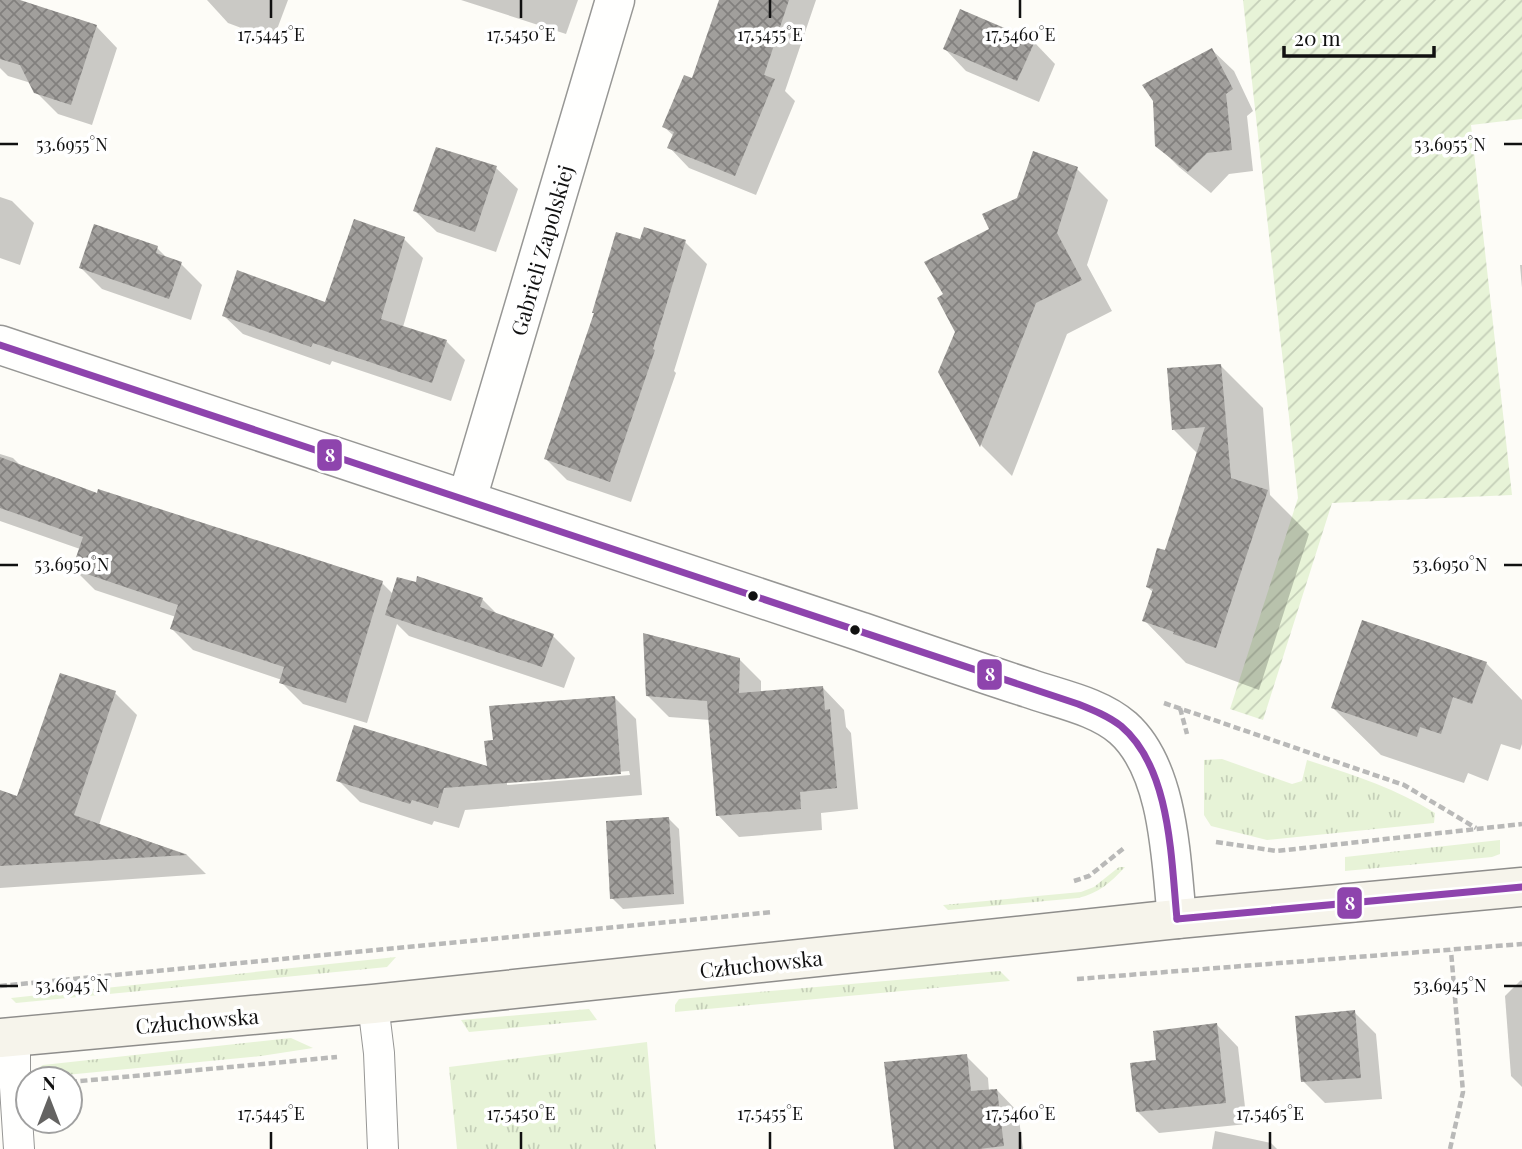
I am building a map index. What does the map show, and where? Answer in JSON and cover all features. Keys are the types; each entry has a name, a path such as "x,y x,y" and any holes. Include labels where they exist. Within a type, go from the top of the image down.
{"main road":[{"name":"Człuchowska","path":"7,1037 373,1004 1177,919 1522,887"}],"street":[{"name":"Gabrieli Zapolskiej","path":"467,499 615,0"},
{"path":"0,345 467,499 1071,703 1114,720 1128,732 1143,752 1152,771 1165,818 1177,919"}],"lane":[{"path":"373,1004 379,1053 383,1149"},
{"path":"7,1037 15,1087 19,1149"}],"path":[{"path":"1206,840 1277,851 1522,824"},
{"path":"1064,884 1088,877 1123,848"},
{"path":"0,986 778,912"},
{"path":"1065,980 1522,944"},
{"path":"1450,1149 1463,1092 1451,951"},
{"path":"84,1081 379,1053"}],"green space":[{"path":"1243,0 1522,0 1522,119 1471,125 1512,495 1332,503 1263,720 1230,709 1298,498"},
{"path":"1222,759 1292,784 1302,781 1307,760 1405,796 1435,813 1434,823 1267,840 1211,826 1204,815 1204,760"},
{"path":"1500,840 1500,854 1492,857 1345,871 1345,857"},
{"path":"1119,867 1125,867 1104,887 1078,898 948,910 943,905 1081,892 1094,887"},
{"path":"396,957 387,967 16,1003 11,998"},
{"path":"1000,971 1010,981 675,1012 679,999"},
{"path":"589,1009 597,1020 469,1032 461,1020"},
{"path":"291,1038 313,1048 261,1056 84,1073 84,1065 43,1065"},
{"path":"647,1042 656,1149 457,1149 449,1067"}],"building":[{"path":"0,0 20,0 97,25 71,105 34,93 20,65 0,59"},
{"path":"719,0 789,0 764,75 775,79 735,176 667,148 674,132 662,127 684,75 692,78"},
{"path":"960,9 1035,41 1017,81 943,49"},
{"path":"1212,48 1233,89 1226,94 1232,150 1207,153 1188,172 1155,146 1153,101 1142,85"},
{"path":"436,147 497,166 475,232 413,211"},
{"path":"1033,151 1078,167 1057,233 1082,280 1036,303 980,447 938,372 955,332 937,298 943,294 924,262 989,229 982,214 1017,198"},
{"path":"354,219 405,237 381,319 447,340 432,383 313,343 311,347 222,316 237,270 325,302"},
{"path":"94,224 158,246 156,253 182,262 169,299 79,268"},
{"path":"644,227 686,240 653,349 655,350 610,482 544,459 594,313 616,232 640,239"},
{"path":"1221,364 1231,478 1268,490 1216,648 1142,621 1153,589 1146,587 1157,548 1165,550 1205,427 1172,430 1167,368"},
{"path":"0,457 97,493 98,489 383,581 346,703 279,683 284,667 170,629 178,605 72,569 83,537 0,508"},
{"path":"417,576 483,598 480,607 554,634 542,667 385,615 397,577 416,582"},
{"path":"1362,620 1487,662 1472,704 1453,697 1441,734 1420,727 1417,737 1331,708"},
{"path":"643,633 740,658 739,693 823,686 825,710 830,709 837,788 800,792 801,809 716,816 707,701 646,696"},
{"path":"60,673 116,691 74,815 187,855 0,866 0,790 17,796"},
{"path":"615,696 621,774 444,788 438,808 412,800 410,804 336,781 354,725 487,766 484,741 493,740 489,706"},
{"path":"669,817 674,894 610,899 606,821"},
{"path":"1355,1010 1361,1078 1301,1082 1295,1016"},
{"path":"1217,1023 1226,1103 1136,1112 1130,1063 1156,1060 1153,1031"},
{"path":"967,1054 971,1091 997,1089 1004,1146 979,1149 894,1149 884,1062"}],"transit line":[{"name":"8","path":"0,345 1078,704 1111,719 1138,744 1150,765 1159,790 1170,843 1177,919"},
{"name":"8","path":"1177,919 1522,887"}]}
